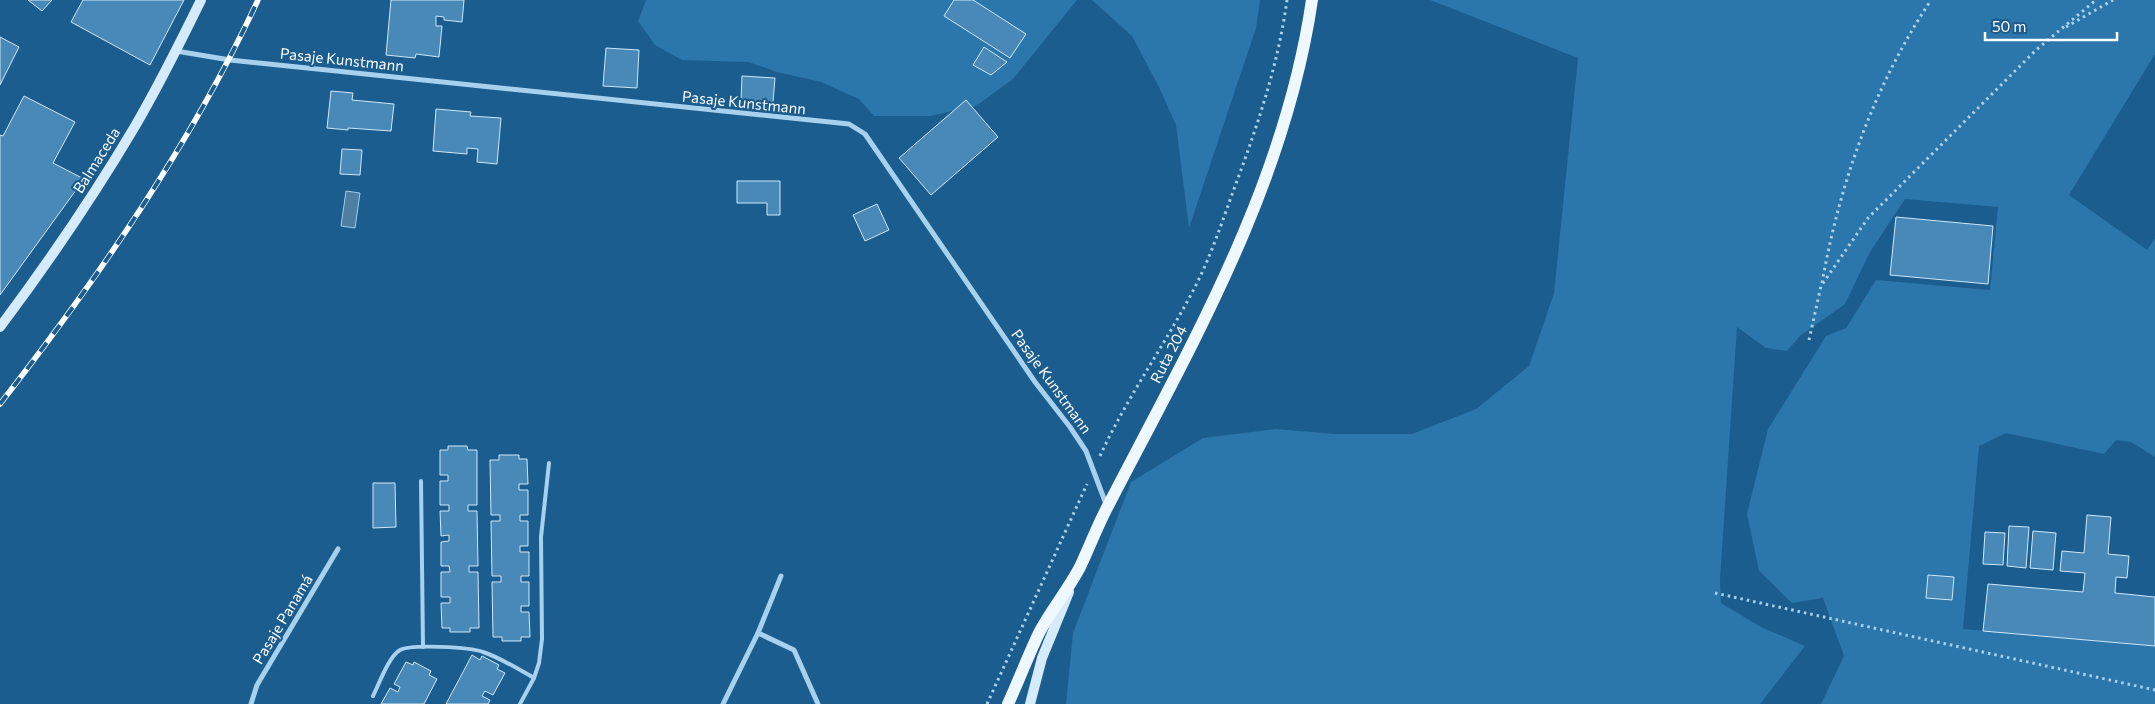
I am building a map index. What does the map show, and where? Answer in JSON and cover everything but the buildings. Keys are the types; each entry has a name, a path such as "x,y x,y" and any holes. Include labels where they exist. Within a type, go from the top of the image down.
{"main road":[{"name":"Balmaceda","path":"0,327 94,192 134,127 176,51 201,0"},
{"name":"Ruta 204","path":"1008,704 1040,632 1079,568 1107,506 1220,290 1244,236 1268,173 1290,101 1312,0"},
{"path":"1030,704 1042,658 1079,568"}],"street":[{"name":"Pasaje Kunstmann","path":"176,51 230,60 849,124 865,134 1035,382 1070,427 1086,451 1107,506"},
{"name":"Pasaje Panamá","path":"251,704 257,685 338,549"},
{"path":"723,704 758,633 781,576"},
{"path":"758,633 794,650 818,704"}],"lane":[{"path":"520,704 534,678 539,663 542,639 541,537 549,463"},
{"path":"421,482 423,647"},
{"path":"373,696 392,657 400,650 423,647 482,651 534,678"}],"path":[{"path":"987,704 1115,423 1195,287 1222,224 1261,115 1283,32 1287,0"},
{"path":"1809,340 1839,203 1866,124 1901,50 1931,0"},
{"path":"1821,286 1868,218 2036,50 2096,0"},
{"path":"2036,50 2060,31 2113,0"},
{"path":"1715,592 2155,690"}],"shaded area":[{"path":"646,0 1077,0 1013,79 976,106 930,116 874,116 859,99 821,82 777,72 748,62 682,60 655,45 638,21"},
{"path":"1092,0 1260,0 1256,28 1189,228 1176,125 1159,87 1132,36"},
{"path":"1430,0 2155,0 2155,54 2069,195 2147,250 2155,238 2155,457 2131,442 2116,440 2104,454 2006,433 1979,446 1963,629 2155,646 2155,704 1821,704 1844,656 1823,598 1792,603 1759,571 1747,514 1768,429 1826,336 1846,328 1876,280 1990,290 1998,207 1905,199 1870,252 1845,304 1800,336 1787,351 1766,348 1737,327 1720,579 1721,603 1761,627 1805,646 1760,704 1066,704 1073,633 1131,482 1203,438 1276,429 1335,434 1412,434 1476,409 1529,366 1554,293 1578,58"},
{"path":"346,191 360,193 355,228 341,226"}],"railway":[{"path":"0,404 72,308 140,210 203,107 258,0"}]}
